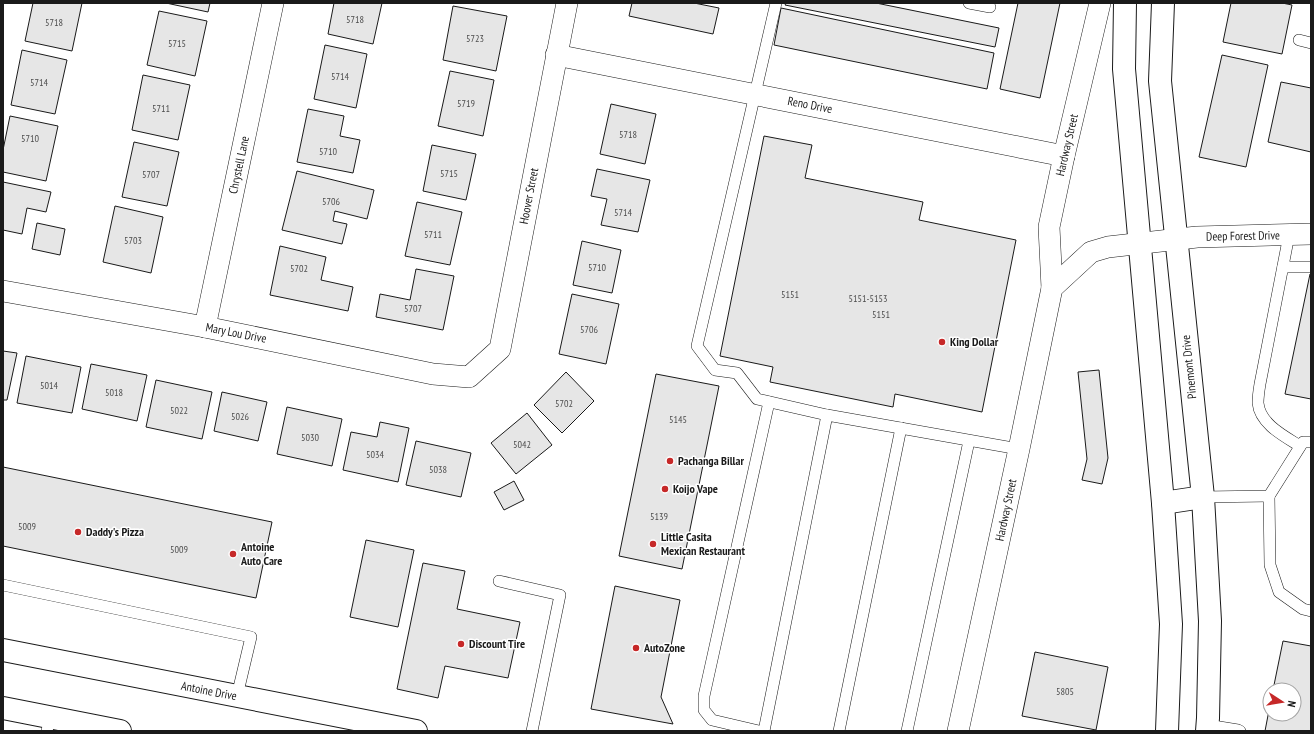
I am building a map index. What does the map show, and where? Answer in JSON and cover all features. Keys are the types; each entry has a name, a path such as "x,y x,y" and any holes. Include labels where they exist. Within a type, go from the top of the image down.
{"main road":[{"path":"1125,3 1124,69 1163,503 1171,624 1167,731"},
{"name":"Pinemont Drive","path":"1163,3 1160,81 1203,497 1210,621 1207,728"},
{"path":"1163,503 1203,497"},
{"name":"Antoine Drive","path":"3,650 416,731"},
{"path":"3,708 48,724 120,731"}],"street":[{"name":"Chrystell Lane","path":"205,327 273,3"},
{"name":"Hoover Street","path":"469,377 500,349 567,3"},
{"name":"Hardway Street","path":"958,731 1052,288 1049,227 1100,3"},
{"name":"Reno Drive","path":"556,55 1064,156"},
{"name":"Deep Forest Drive","path":"1176,239 1197,237 1311,234"},
{"path":"1052,288 1091,252 1108,247 1176,239"},
{"name":"Mary Lou Drive","path":"3,291 205,327 433,374 469,377"}],"lane":[{"path":"776,3 697,346 716,370 737,373 757,399 827,415 1019,449"},
{"path":"969,3 990,7"},
{"path":"1299,40 1311,43"},
{"path":"1289,235 1260,384 1258,403 1262,416 1277,432 1306,444 1269,496 1270,565 1278,592 1303,609 1310,608"},
{"path":"1283,267 1311,267"},
{"path":"759,731 712,720 704,710 704,696 769,402"},
{"path":"764,731 827,415"},
{"path":"839,731 901,428"},
{"path":"907,731 969,441"},
{"path":"1203,497 1269,496"},
{"path":"499,581 560,595 532,731"},
{"path":"3,585 251,636 236,696"},
{"path":"1207,728 1240,731"}],"building":[{"path":"33,3 82,3 72,51 25,41"},
{"path":"166,3 210,3 208,12"},
{"path":"334,3 382,3 373,44 328,34"},
{"path":"632,3 694,3 719,8 713,34 629,16"},
{"path":"786,3 876,3 999,28 995,47 785,5"},
{"path":"1018,3 1060,3 1040,98 1000,89"},
{"path":"1231,3 1282,3 1292,5 1282,54 1223,42"},
{"path":"453,6 507,16 496,71 443,60"},
{"path":"781,8 994,53 987,89 774,45"},
{"path":"159,11 207,21 195,76 147,65"},
{"path":"325,45 367,54 356,108 314,99"},
{"path":"22,50 67,60 55,114 11,105"},
{"path":"1222,55 1268,65 1246,167 1199,157"},
{"path":"450,71 494,80 483,136 438,126"},
{"path":"143,75 190,85 178,140 132,130"},
{"path":"1281,82 1311,88 1311,152 1268,142"},
{"path":"611,104 656,114 645,164 600,154"},
{"path":"308,109 344,116 340,136 360,140 353,173 297,162"},
{"path":"10,116 58,126 46,181 3,172 3,150"},
{"path":"764,136 812,145 805,178 923,202 919,220 1016,240 982,412 895,394 893,407 770,382 773,367 720,356"},
{"path":"134,142 179,152 167,206 122,197"},
{"path":"432,145 476,154 466,200 423,191"},
{"path":"597,169 650,180 638,232 601,225 607,199 591,196"},
{"path":"297,171 374,190 367,219 335,211 333,221 347,224 342,244 282,230"},
{"path":"3,182 51,192 46,212 27,208 22,234 3,230"},
{"path":"417,202 462,212 450,265 405,256"},
{"path":"115,206 163,217 151,273 103,262"},
{"path":"37,223 65,229 60,255 32,249"},
{"path":"582,241 621,250 612,293 573,285"},
{"path":"280,246 326,257 321,280 353,287 348,311 270,295"},
{"path":"416,269 454,276 443,330 376,317 380,294 410,300"},
{"path":"1311,274 1311,399 1285,394"},
{"path":"572,294 619,304 606,364 559,354"},
{"path":"3,351 17,353 7,400 3,400"},
{"path":"26,356 81,367 72,413 17,403"},
{"path":"91,364 147,375 137,421 82,409"},
{"path":"1099,370 1108,458 1102,484 1082,480 1087,459 1078,372"},
{"path":"566,372 594,401 562,433 534,405"},
{"path":"656,374 719,386 682,569 619,556"},
{"path":"156,380 212,392 202,439 146,427"},
{"path":"222,392 267,402 258,441 214,431"},
{"path":"287,407 342,419 332,466 277,454"},
{"path":"527,413 552,445 516,474 491,443"},
{"path":"380,422 409,428 398,482 343,470 351,432 377,437"},
{"path":"416,441 471,453 461,497 406,485"},
{"path":"3,467 272,522 256,598 3,546"},
{"path":"514,481 524,500 504,510 494,492"},
{"path":"366,540 414,550 398,627 350,617"},
{"name":"Discount Tire","path":"423,563 465,571 457,609 520,622 508,678 445,666 438,698 397,689"},
{"name":"AutoZone","path":"615,586 680,600 661,697 673,724 591,709"},
{"path":"1283,641 1311,646 1311,731 1265,731 1267,722 1302,722 1302,682 1275,682"},
{"path":"1035,652 1108,667 1096,730 1022,716"}],"place":[{"name":"King Dollar","path":"942,342"},
{"name":"Pachanga Billar","path":"670,461"},
{"name":"Koijo Vape","path":"665,489"},
{"name":"Daddy's Pizza","path":"78,532"},
{"name":"Little Casita Mexican Restaurant","path":"653,544"},
{"name":"Antoine Auto Care","path":"233,554"},
{"name":"Discount Tire","path":"461,644"},
{"name":"AutoZone","path":"636,648"}]}
